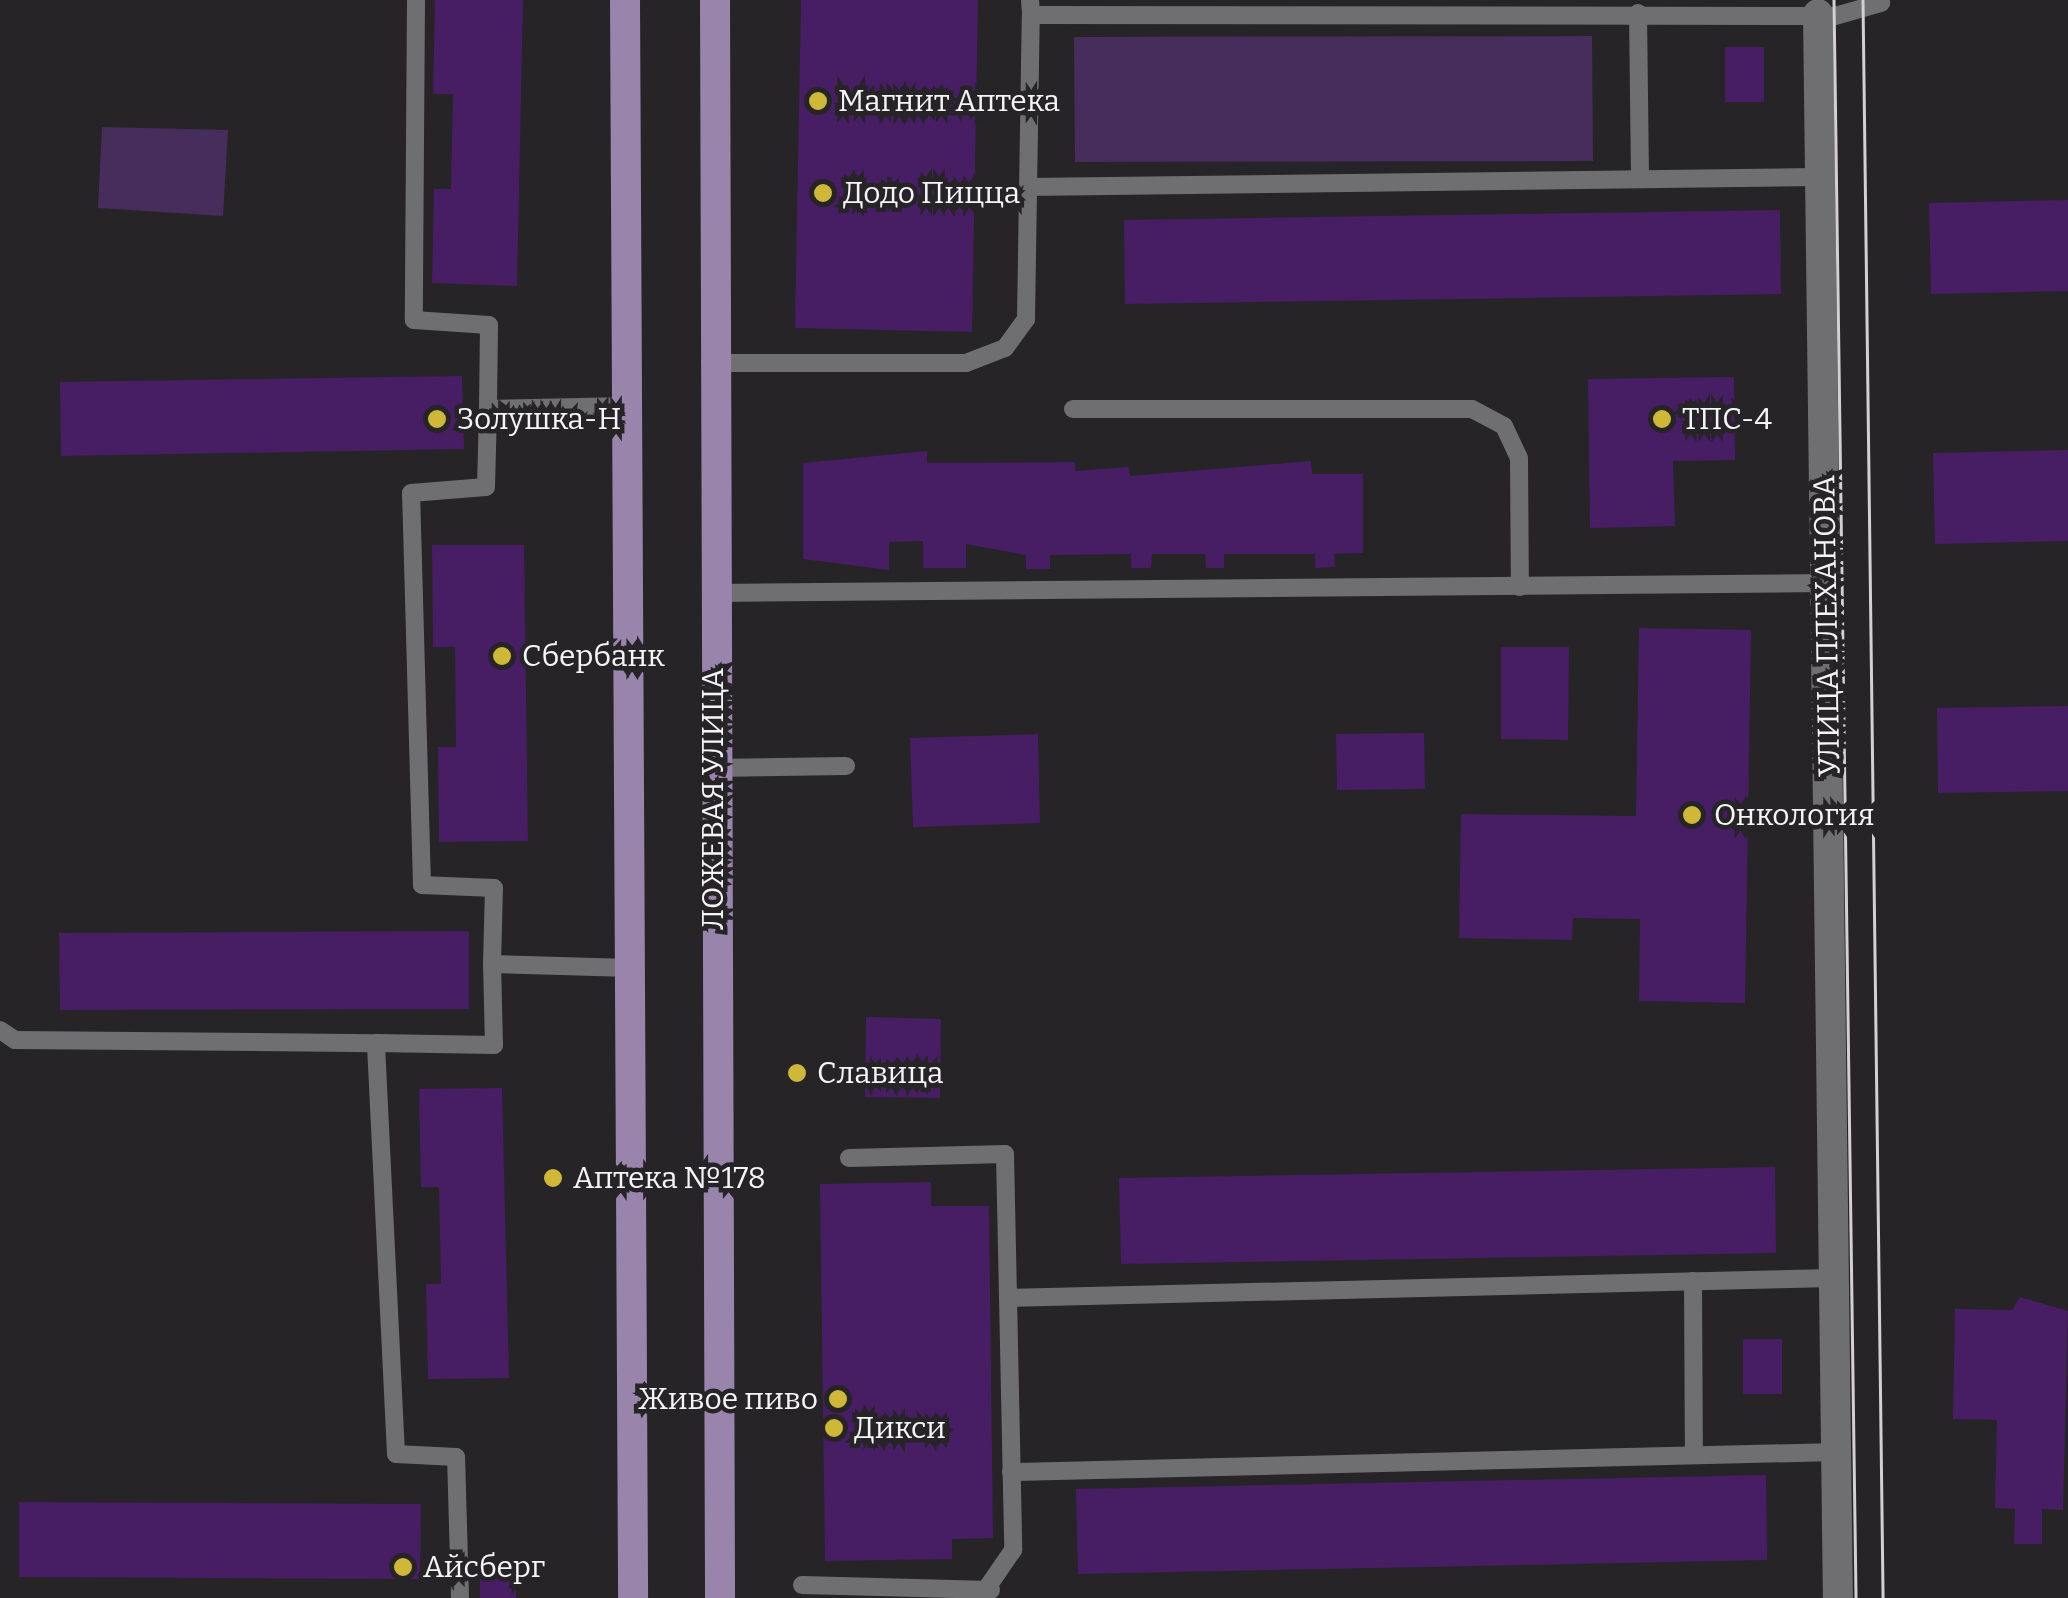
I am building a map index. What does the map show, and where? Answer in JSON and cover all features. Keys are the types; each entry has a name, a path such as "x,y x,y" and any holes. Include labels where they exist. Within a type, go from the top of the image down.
{"main road":[{"path":"625,0 634,1598"},
{"name":"ЛОЖЕВАЯ УЛИЦА","path":"716,0 710,362 720,1598"}],"street":[{"name":"УЛИЦА ПЛЕХАНОВА","path":"1818,14 1838,1598"}],"lane":[{"path":"0,1030 15,1040 494,1044 494,888 422,885 412,493 486,487 489,325 414,320 416,0"},
{"path":"710,362 966,363 1006,348 1026,319 1031,7 1818,14 1881,3"},
{"path":"1638,13 1640,177"},
{"path":"1028,187 1820,177"},
{"path":"488,409 627,406"},
{"path":"1073,409 1472,408 1504,426 1518,458 1520,587"},
{"path":"713,594 1826,584"},
{"path":"713,768 846,766"},
{"path":"492,964 630,968"},
{"path":"376,1043 396,1454 456,1457 460,1598"},
{"path":"802,1585 985,1594 1013,1550 1005,1154 849,1158"},
{"path":"1008,1298 1835,1278"},
{"path":"1693,1281 1694,1456"},
{"path":"1011,1472 1836,1452"}],"shaded area":[{"path":"1592,36 1593,161 1075,162 1074,37"},
{"path":"102,127 228,130 223,216 98,208"}],"building":[{"path":"435,0 523,0 517,286 432,283 434,189 451,189 453,94 433,94"},
{"path":"801,0 978,0 972,332 795,328"},
{"path":"1725,47 1764,47 1764,102 1725,102"},
{"path":"2068,200 2068,291 1931,294 1929,203"},
{"path":"1780,210 1781,294 1125,304 1124,220"},
{"path":"462,376 464,449 61,456 60,382"},
{"name":"ТПС-4","path":"1734,377 1735,460 1673,461 1675,526 1590,528 1588,379"},
{"path":"2068,450 2068,541 1935,544 1933,453"},
{"path":"927,451 927,463 1075,462 1075,471 1129,467 1130,476 1311,461 1312,474 1363,474 1363,553 1334,554 1335,567 1315,568 1315,554 1224,554 1224,568 1206,568 1205,554 1152,554 1151,568 1131,568 1131,554 1050,555 1050,569 1026,569 1026,555 966,544 966,568 923,568 923,541 889,542 889,570 803,559 803,463"},
{"path":"432,545 524,545 528,841 439,842 438,747 456,747 455,647 433,647"},
{"name":"Онкология","path":"1639,628 1751,630 1745,1003 1639,1001 1640,919 1573,918 1572,940 1459,938 1461,814 1636,816"},
{"path":"1501,647 1569,647 1568,740 1501,739"},
{"path":"2068,706 2068,791 1938,793 1937,708"},
{"path":"1424,733 1425,789 1337,790 1336,734"},
{"path":"1038,734 1040,823 913,827 910,738"},
{"path":"469,931 469,1009 60,1010 59,933"},
{"path":"866,1017 941,1019 940,1098 865,1097"},
{"path":"502,1088 509,1378 428,1379 426,1284 441,1284 439,1187 421,1187 419,1089"},
{"path":"1775,1167 1776,1253 1121,1264 1119,1178"},
{"path":"931,1182 931,1206 989,1206 993,1538 952,1539 952,1559 825,1561 820,1184"},
{"path":"2020,1297 2068,1311 2063,1510 2042,1509 2042,1544 2014,1544 2015,1509 1995,1508 1997,1420 1953,1419 1955,1309 2012,1310"},
{"path":"1743,1339 1782,1339 1782,1394 1743,1394"},
{"path":"1766,1475 1767,1560 1078,1574 1076,1489"},
{"path":"19,1502 421,1504 420,1579 19,1577"},
{"path":"516,1559 516,1598 480,1598 480,1560"}],"tram line":[{"path":"1834,0 1856,1598"},
{"path":"1863,0 1883,1598"}],"place":[{"name":"Магнит Аптека","path":"818,101"},
{"name":"Додо Пицца","path":"823,193"},
{"name":"Золушка-Н","path":"437,419"},
{"name":"ТПС-4","path":"1662,419"},
{"name":"Сбербанк","path":"502,656"},
{"name":"Онкология","path":"1692,815"},
{"name":"Славица","path":"797,1073"},
{"name":"Аптека №178","path":"553,1178"},
{"name":"Живое пиво","path":"838,1399"},
{"name":"Дикси","path":"834,1428"},
{"name":"Айсберг","path":"403,1567"}]}
